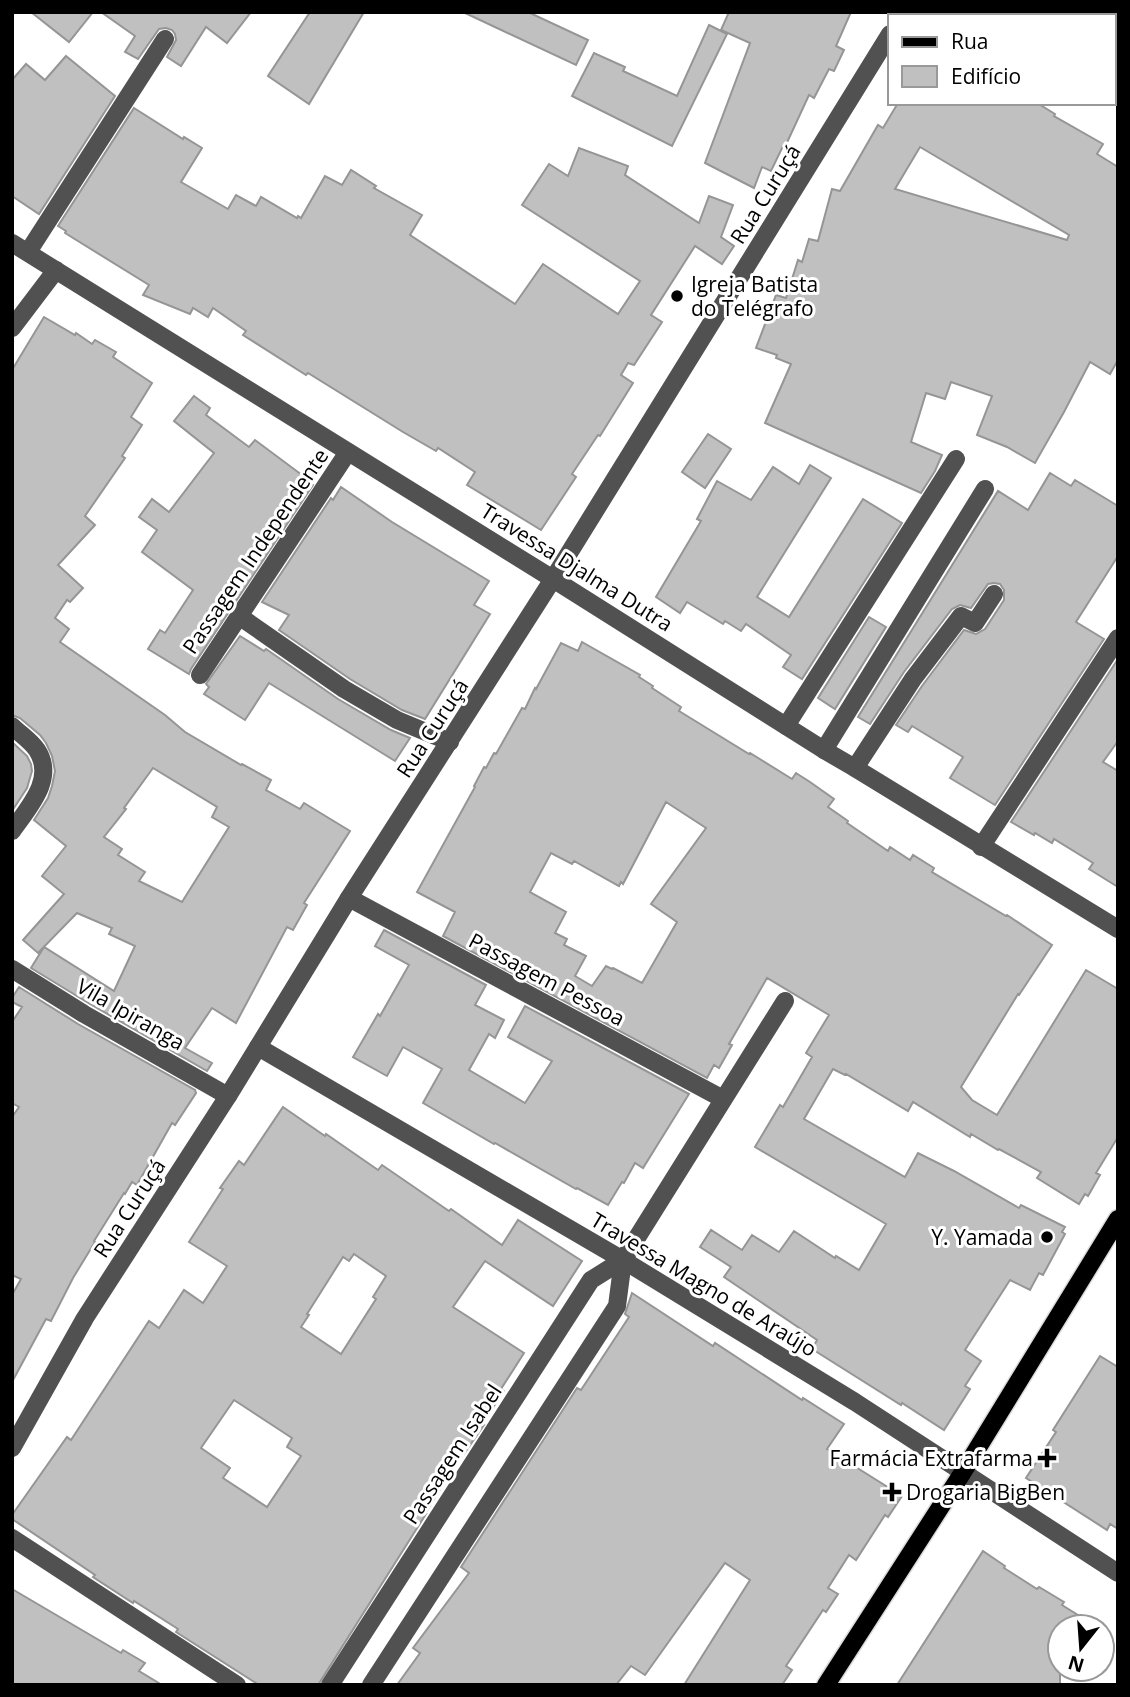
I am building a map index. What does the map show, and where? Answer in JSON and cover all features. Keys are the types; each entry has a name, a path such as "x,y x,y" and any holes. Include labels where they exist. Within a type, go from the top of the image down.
{"main road":[{"path":"826,1685 963,1472 1118,1219"}],"street":[{"name":"Rua Curuçá","path":"12,1448 85,1318 553,579 888,37"},
{"path":"28,252 165,39"},
{"name":"Travessa Djalma Dutra","path":"12,243 824,750 1118,929"},
{"path":"12,328 56,270"},
{"name":"Passagem Independente","path":"200,675 348,452"},
{"path":"786,726 956,459"},
{"path":"824,750 985,489"},
{"path":"855,768 913,679 961,616 975,623 994,594"},
{"path":"239,616 344,689 397,720 450,742"},
{"path":"981,847 1118,638"},
{"path":"12,726 37,749 43,765 43,781 35,798 12,831"},
{"name":"Passagem Pessoa","path":"349,898 723,1099"},
{"name":"Vila Ipiranga","path":"12,969 84,1014 228,1096"},
{"name":"Passagem Isabel","path":"371,1685 617,1306 623,1260 785,1001"},
{"name":"Travessa Magno de Araújo","path":"258,1046 623,1260 855,1402 1118,1573"},
{"name":"Passagem Isabel","path":"330,1685 591,1280 623,1260"},
{"path":"12,1538 237,1685"}],"building":[{"path":"31,12 93,12 69,42"},
{"path":"101,12 251,12 227,43 206,27 181,66 167,57 176,40 172,30 159,29 138,59 125,52 135,36"},
{"path":"310,12 364,12 309,104 268,76"},
{"path":"463,12 528,12 588,40 576,65"},
{"path":"729,12 851,12 836,46 844,50 834,71 829,69 814,98 809,95 771,171 762,167 754,188 705,163 750,43 721,30"},
{"path":"709,25 727,34 672,146 572,96 594,53 625,67 623,71 677,96"},
{"path":"66,56 115,96 39,214 12,196 12,80 26,64 45,80"},
{"path":"897,105 1040,105 1103,144 1097,154 1118,167 1118,360 1110,374 1090,362 1035,463 1007,447 977,435 992,396 951,382 945,399 926,393 911,442 942,455 921,493 765,423 791,364 776,358 777,355 756,348 776,295 786,298 798,260 802,262 809,239 818,241 832,189 840,191 878,125 883,128","holes":["920,147 1069,235 1067,240 895,189"]},
{"path":"134,108 202,148 181,182 228,209 236,195 256,206 261,197 301,218 325,176 342,185 351,170 376,186 374,188 422,215 410,235 515,304 543,264 618,314 640,281 522,205 549,164 568,176 579,148 628,166 625,175 699,223 709,196 733,205 721,237 734,246 722,264 695,246 651,315 662,322 634,365 628,363 621,375 633,383 572,474 576,477 541,530 467,485 475,472 438,448 436,451 308,373 306,375 243,335 246,331 213,308 208,317 193,308 190,314 143,295 149,285 58,226"},
{"path":"44,317 92,344 95,340 116,352 113,357 152,383 131,417 142,425 122,456 125,458 85,516 95,525 58,565 83,588 70,602 67,600 55,618 69,629 60,642 165,715 185,732 271,780 266,790 300,809 304,803 350,831 304,903 307,905 293,930 287,927 236,1023 212,1008 185,1048 212,1063 207,1071 31,968 44,947 114,991 135,946 109,934 112,928 77,913 38,953 23,940 64,894 42,876 66,846 34,820 52,786 55,771 52,756 40,735 20,718 12,715 12,370","holes":["153,768 217,807 212,817 229,827 182,902 139,881 145,872 118,855 122,849 104,837"]},
{"path":"194,396 210,408 206,415 249,447 255,440 313,485 189,674 148,649 160,630 165,633 193,590 142,552 157,530 139,517 152,499 169,512 214,453 174,421"},
{"path":"708,434 731,449 705,488 682,472"},
{"path":"810,465 831,478 757,597 789,617 863,499 902,523 802,679 783,667 791,655 746,624 741,631 725,621 723,624 687,602 680,613 656,597 701,521 697,519 717,481 751,500 773,467 799,484"},
{"path":"1050,473 1071,486 1075,480 1118,506 1118,556 1076,622 1104,639 995,805 950,778 963,757 912,726 908,732 896,725 964,630 976,634 985,629 1004,600 1004,590 1000,584 988,584 971,608 960,605 952,609 904,672 870,724 858,717 998,491 1028,510"},
{"path":"341,487 392,522 489,581 474,605 490,614 425,719 402,710 350,679 279,630 289,615 262,602"},
{"path":"869,617 886,627 835,709 818,698"},
{"path":"240,636 264,651 266,649 338,699 410,738 395,761 269,683 245,720 204,694 209,687 206,684"},
{"path":"582,642 640,675 652,688 681,707 679,711 792,779 796,773 834,799 828,807 888,851 890,847 910,860 913,855 934,868 932,872 1007,915 1052,945 1018,994 961,1087 972,1100 997,1115 1086,970 1118,989 1118,1137 1096,1173 1100,1175 1088,1196 1085,1194 1079,1204 1037,1178 1041,1172 971,1134 970,1137 913,1102 908,1111 833,1069 804,1119 905,1177 918,1153 1019,1208 1021,1205 1065,1227 1062,1232 1065,1234 1043,1275 1039,1273 1030,1290 1010,1280 965,1350 981,1361 965,1386 970,1389 944,1430 812,1349 817,1340 724,1277 731,1267 700,1247 711,1230 742,1250 752,1235 779,1252 794,1231 859,1270 886,1224 755,1147 780,1105 783,1107 812,1057 806,1053 829,1015 767,978 729,1044 732,1045 719,1068 714,1065 707,1078 443,936 455,912 417,892 484,767 486,768 494,753 496,754 522,708 525,709 561,643 578,651","holes":["666,802 706,828 651,904 677,922 642,983 606,966 592,986 575,976 586,956 564,945 567,939 555,933 566,912 530,892 551,853 572,864 574,861 619,886 621,882 623,884"]},
{"path":"1118,659 1118,741 1103,762 1118,771 1118,887 1089,869 1093,863 1054,839 1052,843 1011,822"},
{"path":"12,742 27,756 32,771 27,788 12,811"},
{"path":"384,930 486,985 475,1005 504,1020 495,1038 489,1034 469,1070 525,1103 552,1061 508,1037 525,1006 689,1094 643,1168 635,1163 608,1205 423,1103 442,1069 403,1047 387,1076 353,1057 409,965 375,946"},
{"path":"19,987 196,1093 175,1125 172,1123 137,1185 132,1182 124,1193 94,1241 51,1321 46,1319 12,1382 12,1295 21,1279 12,1275 12,1117 19,1107 12,1103 12,1022 22,1007 12,1002 12,998"},
{"path":"283,1107 378,1170 382,1165 502,1245 518,1220 582,1261 553,1306 485,1261 453,1307 524,1353 501,1389 504,1391 482,1424 484,1425 464,1454 462,1453 318,1685 259,1685 176,1632 178,1629 93,1577 95,1575 12,1519 12,1515 67,1437 71,1440 149,1321 159,1328 184,1290 203,1303 227,1266 189,1242 239,1161 244,1165","holes":["354,1254 386,1276 373,1297 376,1299 341,1354 301,1327 343,1257 349,1261","234,1400 292,1438 287,1447 301,1456 267,1507 223,1478 230,1468 201,1448"]},
{"path":"632,1293 713,1346 715,1343 844,1424 827,1449 902,1496 888,1517 885,1515 856,1560 849,1555 828,1588 838,1594 826,1612 823,1610 786,1666 792,1670 782,1685 684,1685 750,1580 725,1563 645,1675 631,1666 616,1685 397,1685 420,1653 413,1648 469,1573 461,1567 577,1388 581,1390 629,1317 625,1314"},
{"path":"1100,1356 1118,1367 1118,1529 1110,1524 1107,1530 1026,1478"},
{"path":"983,1551 1037,1589 1039,1587 1064,1602 1062,1605 1075,1613 1046,1613 1046,1683 1060,1685 897,1685"},
{"path":"12,1589 121,1653 123,1650 145,1663 139,1671 162,1685 12,1685"}],"place":[{"name":"Igreja Batista do Telégrafo","path":"677,296"},
{"name":"Y. Yamada","path":"1047,1237"},
{"name":"Farmácia Extrafarma","path":"1047,1458"},
{"name":"Drogaria BigBen","path":"892,1492"}]}
